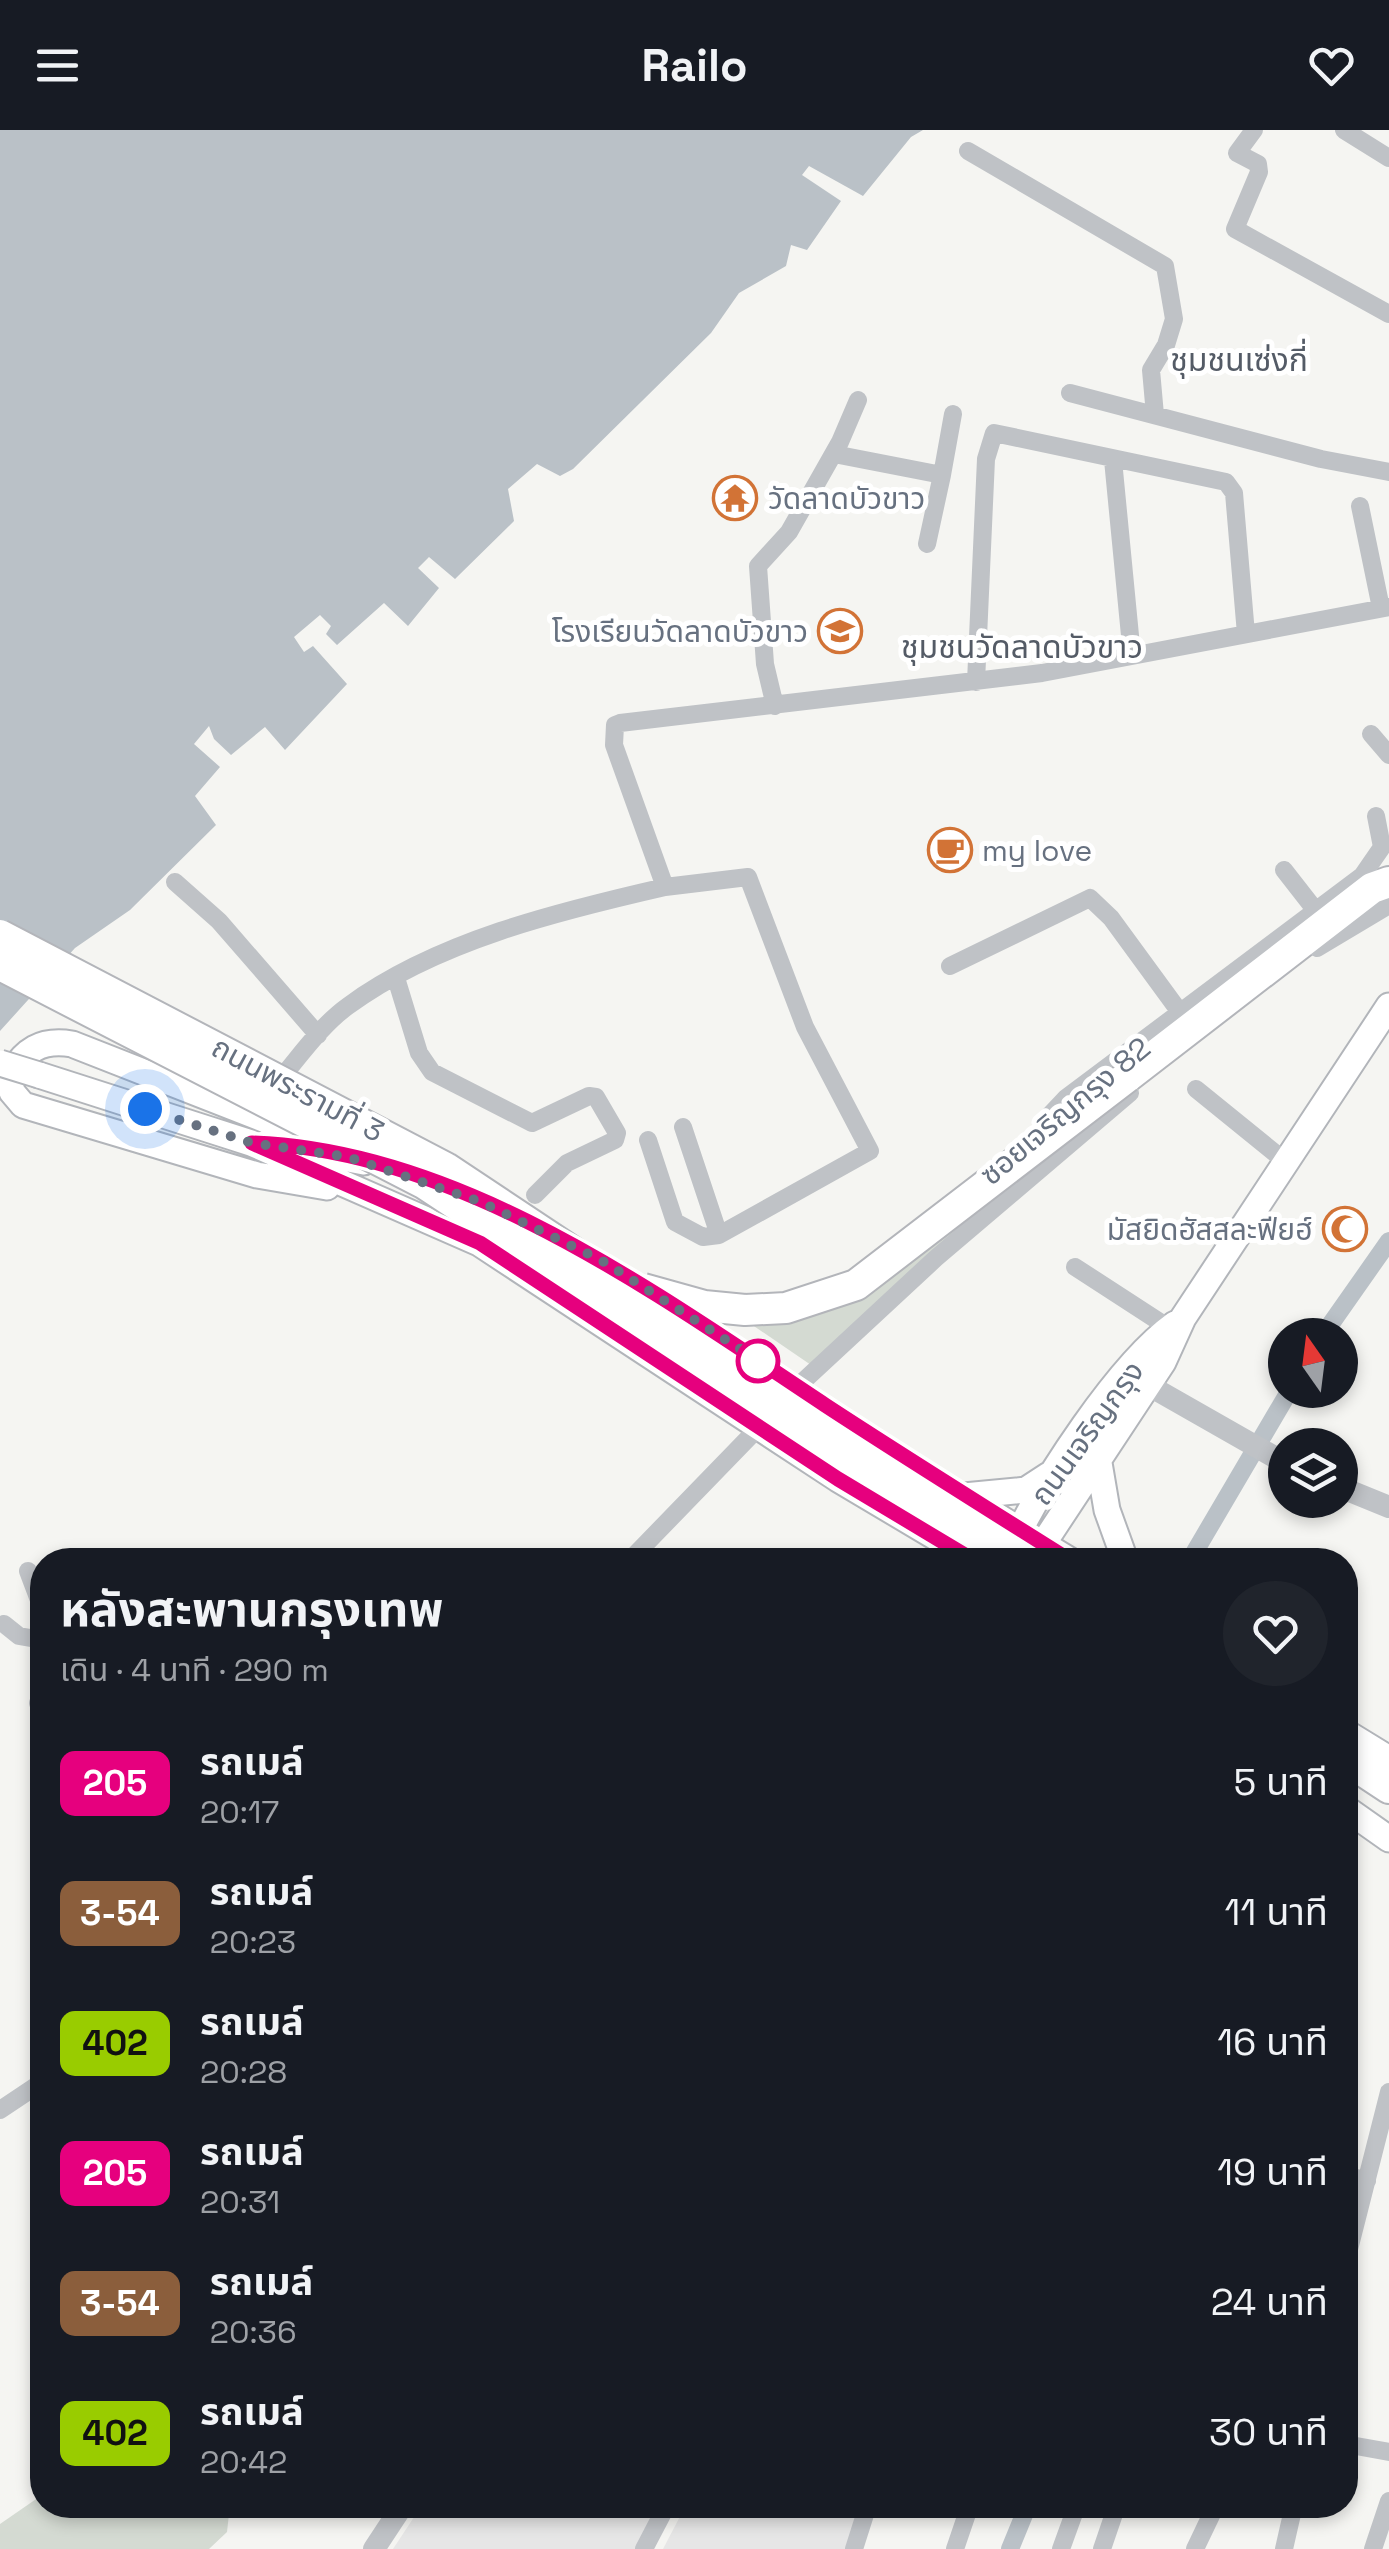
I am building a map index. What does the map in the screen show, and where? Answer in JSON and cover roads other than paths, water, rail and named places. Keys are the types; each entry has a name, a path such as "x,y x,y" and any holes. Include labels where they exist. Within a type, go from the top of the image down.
{"main road":[{"path":"602,1275 704,1306 786,1308 856,1285 1372,888 1389,882"},
{"name":"ถนนพระรามที่ 3","path":"0,936 446,1168 602,1275 1032,1548"},
{"name":"ถนนพระรามที่ 3","path":"0,965 424,1184 978,1548"},
{"name":"ถนนเจริญกรุง","path":"1032,1548 1055,1471 1106,1399 1176,1323 1389,1006"},
{"path":"356,1189 309,1186 257,1175 23,1105 12,1092 8,1077 20,1058 38,1045 72,1044 252,1112 348,1157 434,1184 540,1229 646,1288 964,1496 1032,1548"},
{"path":"0,1063 252,1143 480,1243 946,1548"},
{"path":"252,1143 348,1157"},
{"name":"ถนนเจริญกรุง","path":"1032,1548 1148,1385 1176,1323"},
{"path":"1098,1456 1120,1548"},
{"path":"964,1496 1026,1490 1055,1471"},
{"path":"1358,1740 1389,1760"},
{"path":"1358,1773 1387,1802"},
{"path":"1358,1790 1387,1802"},
{"path":"1358,1817 1389,1839"}],"street":[{"path":"1254,130 1236,153 1255,162 1259,172 1234,230 1389,314"},
{"path":"1344,130 1389,158"},
{"path":"968,151 1165,266 1174,319 1166,345 1151,370 1155,415"},
{"path":"1070,393 1389,472"},
{"path":"775,706 765,664 758,566 789,532 834,454 858,400"},
{"path":"927,544 953,414"},
{"path":"976,682 986,460 994,433 1226,482 1234,493 1246,634"},
{"path":"834,454 942,475"},
{"path":"1113,460 1132,656"},
{"path":"665,887 614,744 615,726 976,682 1385,608 1360,506"},
{"path":"1371,734 1389,754"},
{"path":"1056,1153 1048,1140 1050,1116 1066,1098 1362,876 1382,847 1376,816"},
{"path":"1284,870 1316,911"},
{"path":"252,1112 344,1008 396,978 495,932 665,887 748,877 808,1032 870,1151 719,1234 704,1236 675,1222 648,1140"},
{"path":"174,882 219,921 318,1035"},
{"path":"950,966 1090,898 1111,918 1179,1011"},
{"name":"ซอยเจริญกรุง 82","path":"797,1386 1056,1153 1235,1008 1332,938 1389,906"},
{"path":"396,978 419,1053 432,1072 532,1123 594,1095 615,1130 615,1140 567,1163 536,1195"},
{"path":"1196,1089 1286,1162"},
{"path":"683,1127 719,1234"},
{"path":"1076,1267 1176,1323"},
{"path":"1148,1385 1268,1455"},
{"path":"642,1548 759,1427"},
{"path":"1358,1494 1389,1507"},
{"path":"28,1571 30,1576"},
{"path":"4,1624 19,1636 30,1638"},
{"path":"0,2110 30,2090"},
{"path":"1358,2215 1389,2092"},
{"path":"1358,2179 1367,2181"},
{"path":"1358,2446 1389,2452"},
{"path":"1373,2549 1389,2501"},
{"path":"379,2547 396,2518"},
{"path":"644,2549 660,2518"},
{"path":"854,2549 864,2518"},
{"path":"955,2549 966,2518"},
{"path":"1061,2549 1072,2518"},
{"path":"1102,2549 1113,2518"},
{"path":"1195,2549 1210,2518"},
{"path":"1284,2549 1291,2518"}],"waterway":[{"path":"1335,1318 1389,1241"},
{"path":"1197,1548 1279,1408"},
{"path":"1010,2549 1023,2518"}],"place":[{"name":"วัดลาดบัวขาว","path":"735,498"},
{"name":"โรงเรียนวัดลาดบัวขาว","path":"840,631"},
{"name":"my love","path":"950,850"},
{"name":"มัสยิดฮัสสละฟียฮ์","path":"1345,1229"}],"district":[{"name":"ชุมชนเซ่งกี่","path":"1239,360"},
{"name":"ชุมชนวัดลาดบัวขาว","path":"1022,647"}]}
